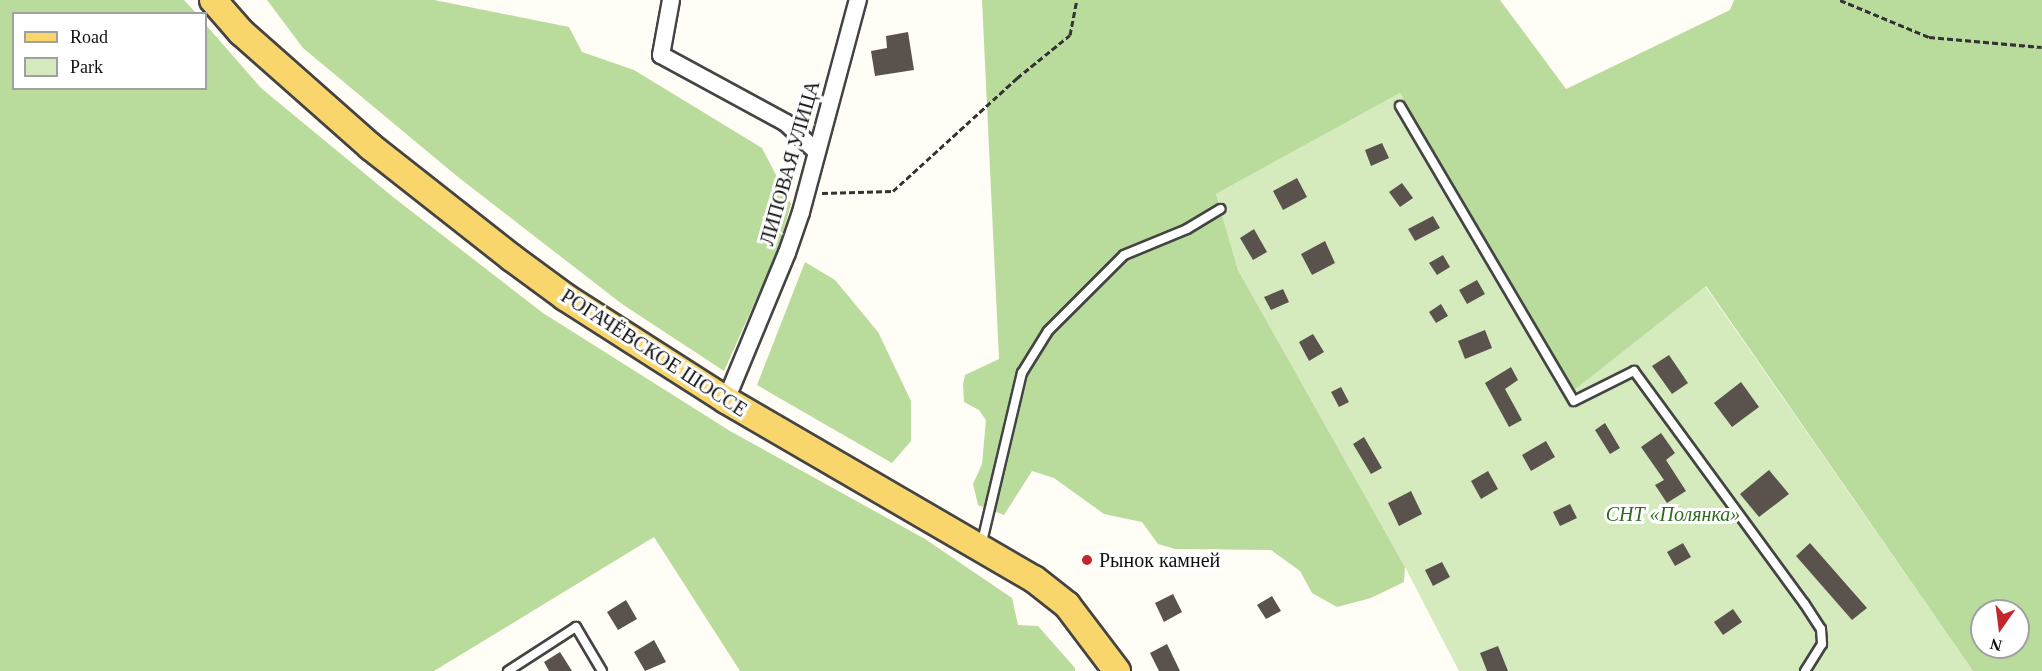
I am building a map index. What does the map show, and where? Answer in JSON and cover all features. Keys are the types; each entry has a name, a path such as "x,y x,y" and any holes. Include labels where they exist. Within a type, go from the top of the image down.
{"main road":[{"name":"РОГАЧЁВСКОЕ ШОССЕ","path":"213,0 241,32 371,147 565,297 726,400 981,546 1034,579 1067,604 1117,671"}],"street":[{"path":"671,0 661,55 786,123 815,150"},
{"name":"ЛИПОВАЯ УЛИЦА","path":"726,400 787,253 858,0"}],"lane":[{"path":"1400,106 1574,401 1634,371 1804,603 1821,629 1822,644 1805,671"},
{"path":"981,546 1022,373 1048,331 1124,255 1187,229 1220,209"},
{"path":"508,671 576,627 602,671"}],"path":[{"path":"805,193 893,191 1017,78 1070,35 1077,0"},
{"path":"1840,0 1929,37 2042,47"}],"green space":[{"path":"0,0 184,0 195,12 12,12 12,90 207,90 207,26 261,88 393,197 543,313 730,431 925,539 1012,598 1018,625 1038,626 1075,668 1075,671 740,671 654,537 434,671 0,671"},
{"path":"267,0 434,0 569,27 582,52 634,70 762,148 791,204 778,251 724,371 622,304 458,177 303,48"},
{"path":"982,0 1500,0 1566,89 1730,10 1734,0 2042,0 2042,671 1973,671 1706,286 1573,391 1400,93 1216,194 1238,270 1405,567 1404,582 1371,598 1337,607 1312,593 1300,571 1271,550 1175,549 1158,544 1142,522 1104,514 1054,478 1032,471 1004,515 978,505 973,484 982,464 986,420 979,410 964,402 965,375 999,359"},
{"name":"СНТ «Полянка»","path":"1400,93 1573,391 1705,286 1973,671 1459,671 1405,567 1238,270 1216,194"},
{"path":"805,262 835,280 878,332 911,401 911,441 892,463 757,385"}],"building":[{"path":"908,32 914,70 875,76 871,51 887,48 886,36"},
{"path":"1382,143 1389,158 1371,166 1365,150"},
{"path":"1297,178 1307,197 1283,210 1273,191"},
{"path":"1402,183 1413,198 1400,207 1389,192"},
{"path":"1433,216 1440,228 1415,241 1408,229"},
{"path":"1254,229 1267,252 1253,260 1240,238"},
{"path":"1325,241 1335,263 1312,275 1301,254"},
{"path":"1443,255 1450,267 1437,275 1429,263"},
{"path":"1477,280 1485,294 1467,304 1459,290"},
{"path":"1283,289 1289,302 1271,310 1264,297"},
{"path":"1441,304 1448,316 1436,323 1429,312"},
{"path":"1485,330 1492,348 1465,359 1458,341"},
{"path":"1313,334 1324,352 1309,361 1299,342"},
{"path":"1669,355 1688,383 1672,394 1652,366"},
{"path":"1511,367 1518,380 1505,389 1522,420 1509,427 1485,383"},
{"path":"1741,382 1759,407 1732,427 1714,403"},
{"path":"1341,387 1349,402 1339,407 1331,392"},
{"path":"1605,423 1620,448 1610,454 1595,430"},
{"path":"1661,433 1675,453 1666,460 1686,491 1667,503 1655,485 1664,480 1641,447"},
{"path":"1364,437 1382,468 1371,474 1353,444"},
{"path":"1546,441 1555,457 1531,471 1522,455"},
{"path":"1769,470 1789,494 1759,517 1740,494"},
{"path":"1488,471 1498,489 1481,499 1471,481"},
{"path":"1411,491 1422,514 1399,526 1388,503"},
{"path":"1570,504 1577,518 1560,526 1553,512"},
{"path":"1683,543 1691,557 1675,566 1667,552"},
{"path":"1810,543 1867,608 1852,620 1796,556"},
{"path":"1442,562 1450,577 1433,586 1425,570"},
{"path":"1173,594 1182,612 1164,622 1155,603"},
{"path":"1272,596 1281,611 1266,619 1257,605"},
{"path":"626,600 637,619 618,630 607,612"},
{"path":"1733,609 1742,622 1723,635 1714,622"},
{"path":"654,640 666,662 645,671 634,652"},
{"path":"1167,644 1180,671 1159,671 1150,653"},
{"path":"1498,646 1508,671 1487,671 1480,653"},
{"path":"560,652 572,671 549,671 544,662"}],"place":[{"name":"Рынок камней","path":"1087,560"}]}
